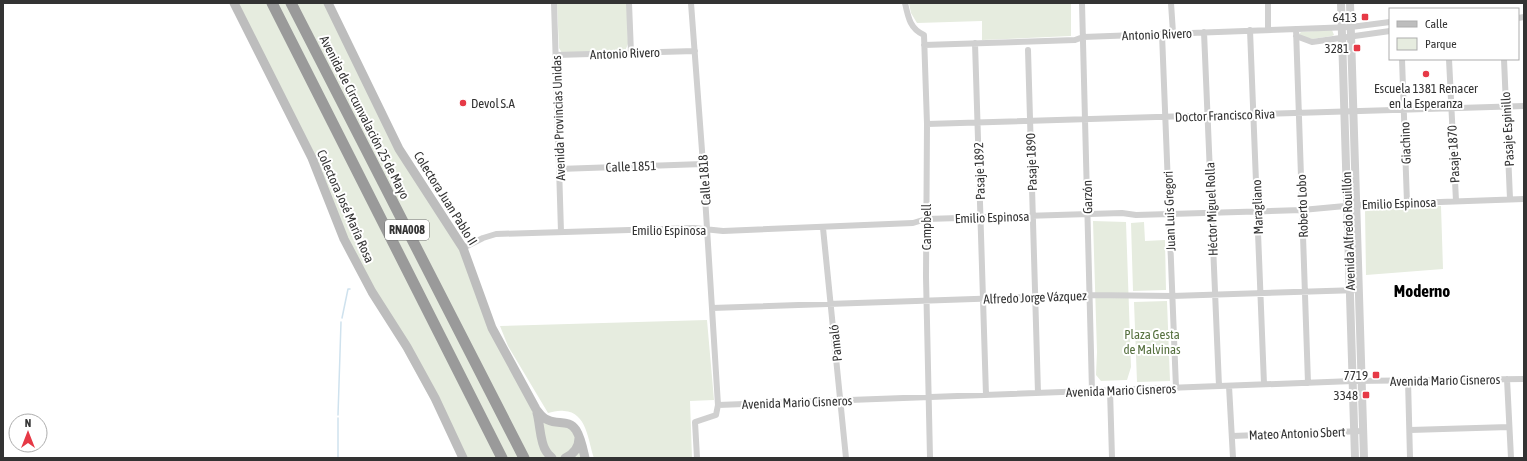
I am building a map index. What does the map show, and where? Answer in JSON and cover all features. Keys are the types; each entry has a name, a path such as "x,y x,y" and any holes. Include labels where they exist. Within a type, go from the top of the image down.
{"highway":[{"name":"RNA008","path":"272,3 502,458"},
{"name":"Avenida de Circunvalación 25 de Mayo","path":"291,3 524,458"}],"main road":[{"name":"Colectora José María Rosa","path":"234,3 312,158 344,239 372,292 407,347 435,398 463,458"},
{"name":"Colectora Juan Pablo II","path":"328,3 399,149 463,248 492,328 536,409 541,416 547,420 564,422 571,425 576,430 579,437 585,458"},
{"name":"Colectora Juan Pablo II","path":"536,409 542,444 545,450 553,457"},
{"path":"542,438 547,427 557,422"},
{"path":"565,458 571,456 576,451 579,444 579,437"}],"street":[{"name":"Avenida Provincias Unidas","path":"554,3 561,232"},
{"path":"629,3 631,53"},
{"name":"Calle 1818","path":"691,3 718,404"},
{"name":"Campbell","path":"905,3 908,19 916,31 924,35 927,124 926,219 930,458"},
{"name":"Garzón","path":"1082,3 1092,391"},
{"path":"1171,3 1172,33"},
{"path":"1268,3 1268,30"},
{"name":"Avenida Alfredo Rouillón","path":"1341,3 1355,458"},
{"name":"Avenida Alfredo Rouillón","path":"1350,3 1364,458"},
{"name":"Antonio Rivero","path":"924,45 1075,40 1083,37 1172,33 1351,27 1389,22"},
{"name":"Roberto Lobo","path":"1296,29 1308,383"},
{"name":"Maragliano","path":"1250,30 1264,384"},
{"path":"1296,36 1312,42 1389,31"},
{"name":"Héctor Miguel Rolla","path":"1204,32 1218,386"},
{"name":"Juan Luis Gregori","path":"1162,34 1176,388"},
{"name":"Pasaje 1892","path":"976,43 986,394"},
{"name":"Pasaje 1890","path":"1028,50 1038,393"},
{"name":"Antonio Rivero","path":"556,55 695,51"},
{"name":"Giachino","path":"1402,60 1407,203"},
{"name":"Pasaje 1870","path":"1449,60 1456,201"},
{"name":"Pasaje Espinillo","path":"1504,60 1510,199"},
{"name":"Doctor Francisco Riva","path":"927,124 1524,106"},
{"name":"Calle 1851","path":"559,169 703,164"},
{"name":"Emilio Espinosa","path":"463,248 483,238 496,234 694,228 724,231 823,228 913,223 926,219 1122,213 1136,215 1169,215 1302,210 1356,205 1524,199"},
{"name":"Pamaló","path":"823,228 846,458"},
{"name":"Alfredo Jorge Vázquez","path":"712,308 1089,295 1172,296 1359,290"},
{"path":"1507,379 1511,458"},
{"name":"Avenida Mario Cisneros","path":"718,404 1353,381 1524,379"},
{"path":"1408,380 1410,458"},
{"path":"1229,386 1233,458"},
{"path":"1110,390 1112,458"},
{"path":"697,458 695,422 716,415 718,404"},
{"path":"1410,430 1509,427"},
{"name":"Mateo Antonio Sbert","path":"1232,436 1363,431"}],"green space":[{"path":"234,3 328,3 399,149 463,248 492,328 541,416 571,425 585,458 463,458 372,292 312,158"},
{"path":"557,3 627,3 628,44 625,51 562,53 559,48"},
{"path":"909,3 1071,3 1071,36 982,40 982,21 917,23 911,13"},
{"path":"1332,30 1334,35 1332,36 1312,39 1300,36 1299,34 1301,32"},
{"path":"1441,206 1443,269 1366,275 1365,209"},
{"path":"1093,221 1126,222 1131,367 1127,380 1101,381 1096,375 1097,352"},
{"name":"Plaza Gesta de Malvinas","path":"1144,222 1145,241 1165,240 1166,290 1133,291 1131,223"},
{"name":"Plaza Gesta de Malvinas","path":"1167,301 1170,381 1137,382 1134,302"},
{"path":"707,320 714,400 690,401 692,458 594,458 585,428 578,416 562,411 548,413 508,346 500,326"}],"waterway":[{"path":"342,318 348,289 350,289"},
{"path":"338,415 341,322"},
{"path":"338,418 338,458"}],"place":[{"name":"6413","path":"1365,17"},
{"name":"3281","path":"1357,48"},
{"name":"Escuela 1381 Renacer en la Esperanza","path":"1426,74"},
{"name":"Devol S.A","path":"463,103"},
{"name":"7719","path":"1376,375"},
{"name":"3348","path":"1366,395"}],"district":[{"name":"Moderno","path":"1422,291"}]}
